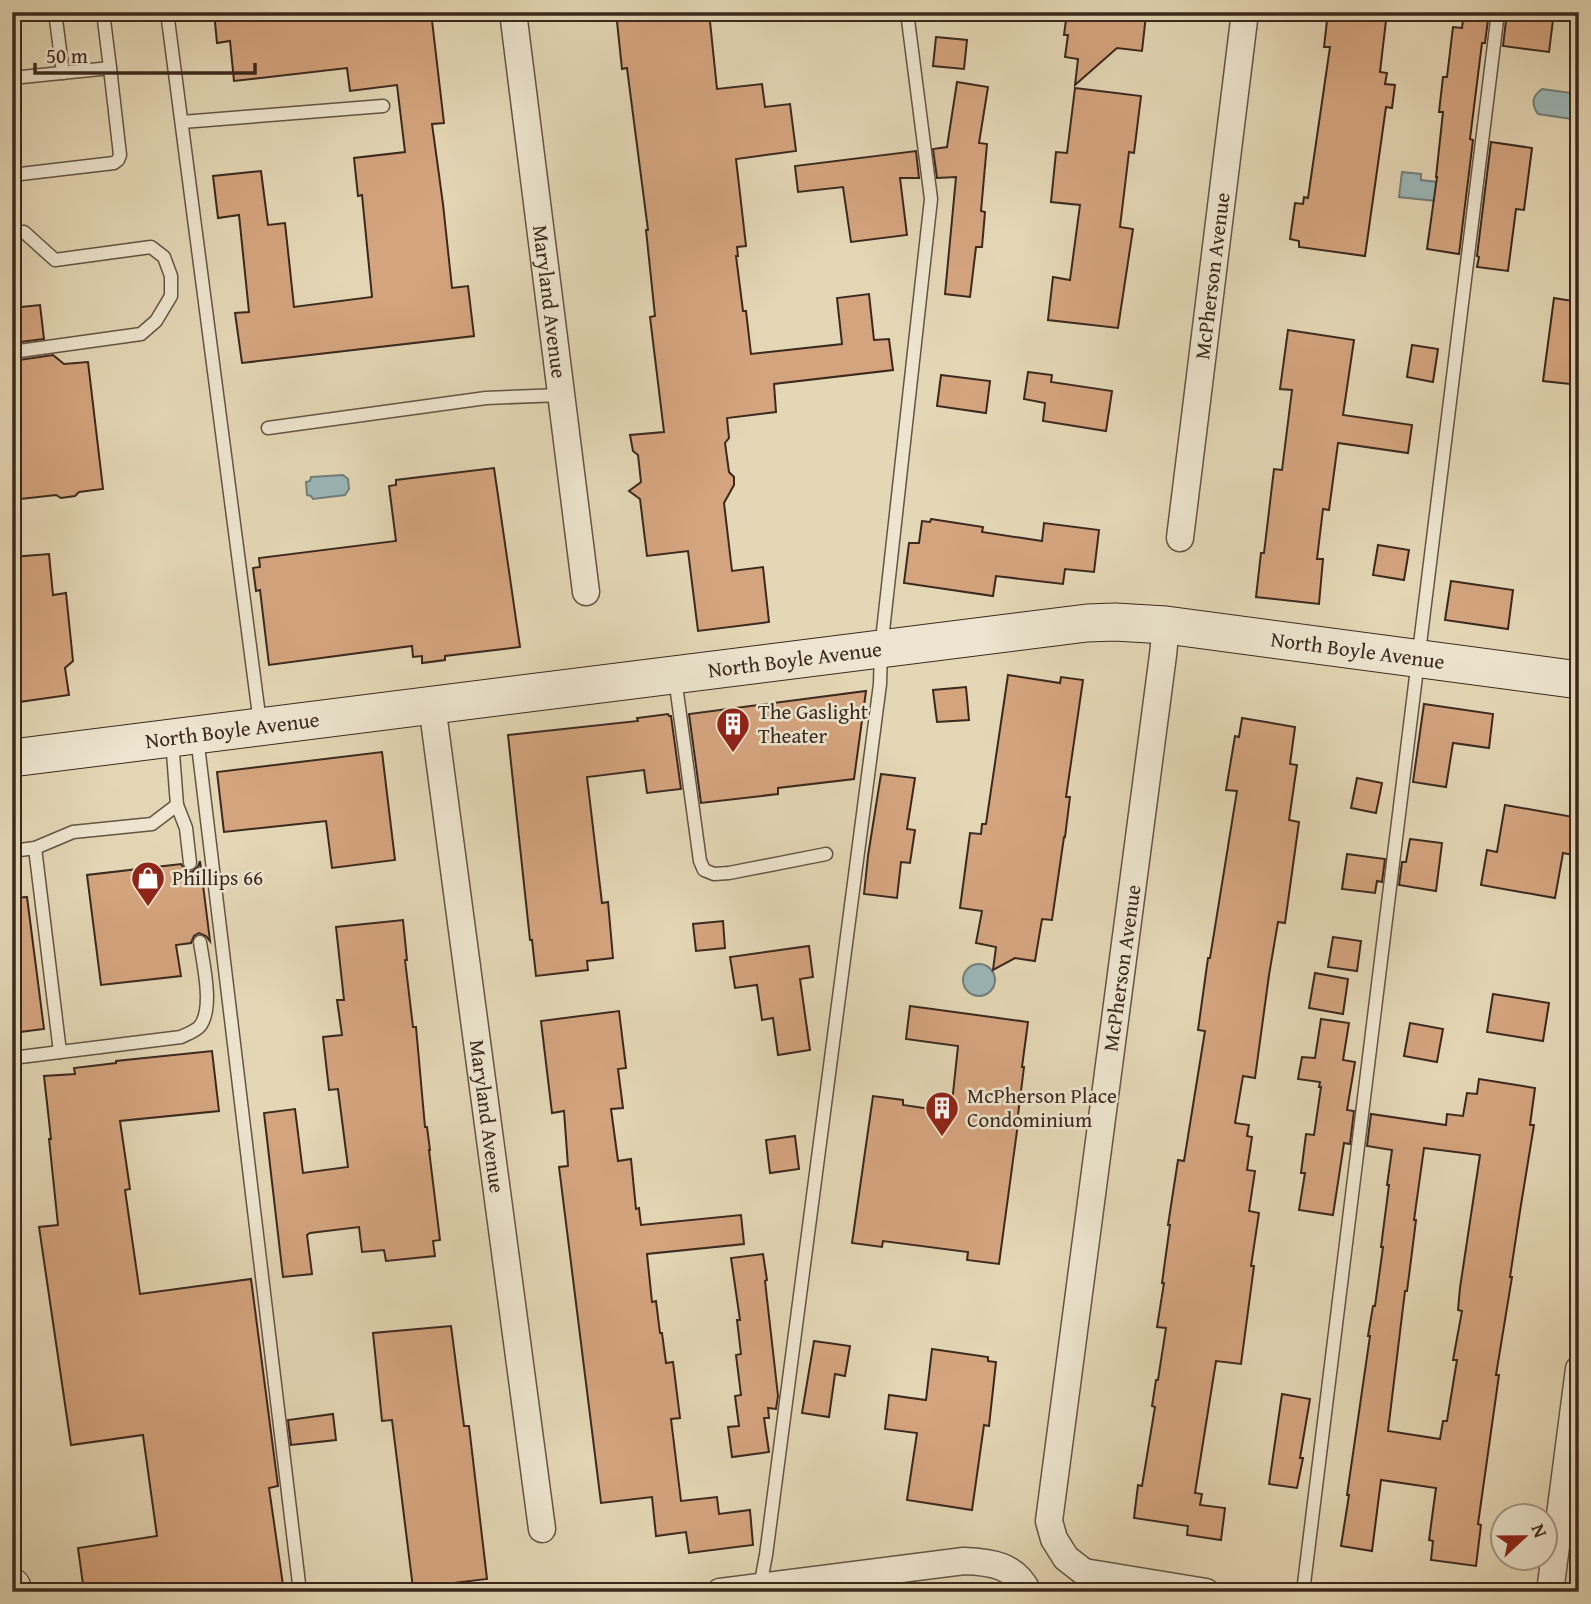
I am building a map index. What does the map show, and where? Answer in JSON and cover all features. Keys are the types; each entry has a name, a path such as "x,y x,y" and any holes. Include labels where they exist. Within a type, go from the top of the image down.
{"street":[{"name":"Maryland Avenue","path":"513,12 586,592"},
{"name":"McPherson Avenue","path":"1180,538 1245,12"},
{"name":"North Boyle Avenue","path":"12,758 1087,623 1166,625 1579,680"},
{"name":"McPherson Avenue","path":"1166,625 1049,1521 1054,1539 1066,1558 1084,1572 1206,1592"},
{"name":"Maryland Avenue","path":"432,705 542,1529"},
{"path":"1550,1592 1579,1368"},
{"path":"720,1592 964,1561 998,1564 1026,1587"}],"lane":[{"path":"55,12 63,73"},
{"path":"12,175 114,163 118,160 120,155 103,12"},
{"path":"167,12 260,727"},
{"path":"760,1587 880,684 881,649 931,199 907,12"},
{"path":"1303,1592 1498,12"},
{"path":"12,78 110,68"},
{"path":"182,122 383,106"},
{"path":"12,234 24,232 55,260 151,247 164,257 171,276 171,296 156,321 141,334 12,352"},
{"path":"268,428 486,398 561,395"},
{"path":"674,674 699,861 704,870 714,874 729,873 826,854"},
{"path":"184,737 177,805 186,828 190,863"},
{"path":"184,737 300,1592"},
{"path":"12,851 35,848 73,832 152,824 177,805"},
{"path":"35,848 35,903 47,999 60,1052"},
{"path":"12,1058 181,1037 200,1027 207,1012 200,942"}],"water":[{"path":"1542,89 1579,94 1579,120 1538,114 1534,100"},
{"path":"1402,172 1421,174 1421,180 1456,184 1454,203 1399,197"},
{"path":"343,475 348,479 349,489 345,495 313,499 307,495 306,482 310,481 311,477"},
{"path":"979,964 991,968 995,980 991,992 979,996 967,992 963,980 967,968"}],"building":[{"path":"214,12 303,12 303,16 332,12 431,12 444,123 432,124 452,288 468,286 474,336 242,363 235,313 249,312 239,215 218,218 213,176 261,171 268,225 285,223 294,307 372,297 362,195 358,196 354,158 405,152 397,85 350,91 347,68 234,81 230,41 217,43"},
{"path":"616,12 709,12 717,89 762,84 765,107 790,104 796,151 736,159 746,246 737,247 736,256 751,354 842,344 837,298 869,294 874,340 889,339 893,370 774,384 776,412 727,418 729,438 725,443 729,472 734,477 734,485 724,503 732,571 763,567 769,622 698,631 688,551 647,556 640,499 629,491 641,482 638,455 633,451 630,435 664,432 650,317 655,316 648,230 627,68 622,69"},
{"path":"1067,12 1144,12 1146,15 1142,51 1117,48 1075,85 1078,59 1065,57"},
{"path":"1328,12 1387,12 1380,72 1387,73 1385,84 1395,85 1392,108 1386,107 1365,256 1299,247 1299,241 1290,239 1295,203 1303,204 1304,197 1308,198 1330,47 1324,47"},
{"path":"1464,12 1489,12 1485,43 1482,43 1470,139 1473,140 1459,254 1427,249 1437,177 1443,77 1447,77 1453,27 1462,28"},
{"path":"1507,12 1554,12 1549,52 1503,46"},
{"path":"936,37 967,40 964,69 933,66"},
{"path":"957,82 988,87 979,143 987,144 981,211 985,212 982,247 976,247 970,297 945,294 956,177 937,178 933,149 947,147"},
{"path":"1075,88 1141,96 1134,153 1129,152 1120,227 1133,229 1118,328 1048,320 1053,277 1070,280 1080,205 1051,202 1056,152 1067,153"},
{"path":"1491,142 1532,148 1524,210 1516,209 1508,271 1477,267"},
{"path":"916,151 919,178 900,178 907,235 851,242 843,187 798,192 795,166"},
{"path":"1554,298 1579,302 1579,385 1543,381"},
{"path":"40,305 44,339 12,343 12,308"},
{"path":"1288,330 1354,340 1343,415 1412,425 1408,453 1338,443 1329,510 1323,509 1317,559 1323,559 1319,604 1256,597 1274,469 1282,470 1292,390 1280,389"},
{"path":"1412,345 1438,349 1433,382 1407,377"},
{"path":"53,355 64,364 88,362 103,489 61,498 56,495 12,500 12,361"},
{"path":"1028,372 1052,375 1051,382 1112,391 1106,431 1043,421 1045,403 1024,399"},
{"path":"941,375 990,381 986,413 937,406"},
{"path":"494,468 520,647 445,656 445,660 422,663 422,656 413,657 412,646 269,665 260,590 256,591 253,568 260,567 259,558 396,541 389,486 396,485 396,480"},
{"path":"931,519 983,527 982,532 1042,541 1044,523 1099,530 1094,572 1065,569 1063,584 996,576 993,596 904,583 909,543 919,543 922,521 930,522"},
{"path":"1378,545 1409,550 1404,580 1373,575"},
{"path":"49,554 53,595 66,593 73,661 65,668 69,695 12,703 12,557"},
{"path":"1451,581 1513,590 1508,629 1445,620"},
{"path":"1008,675 1060,683 1061,677 1083,680 1066,797 1070,797 1065,837 1052,920 1042,919 1035,961 1015,958 993,970 996,947 976,943 982,911 960,908 970,833 981,834 982,824 986,824"},
{"path":"966,687 969,720 937,722 933,690"},
{"path":"866,691 854,779 778,788 778,794 701,803 689,714"},
{"path":"1424,704 1493,714 1489,748 1453,743 1446,787 1413,782"},
{"path":"668,714 671,716 681,789 647,793 644,770 587,777 602,903 608,902 613,958 587,961 588,970 536,976 508,735 638,721 637,718"},
{"path":"1242,718 1295,727 1290,764 1297,765 1289,820 1299,822 1285,923 1278,922 1255,1078 1243,1076 1235,1123 1249,1125 1247,1136 1252,1137 1247,1170 1255,1171 1249,1211 1259,1213 1251,1266 1254,1266 1241,1364 1216,1361 1195,1493 1202,1494 1200,1505 1225,1508 1221,1540 1187,1535 1188,1526 1134,1518 1138,1485 1142,1486 1155,1407 1152,1406 1166,1328 1157,1327 1164,1283 1168,1225 1178,1160 1184,1161 1205,1031 1198,1030 1237,791 1226,790 1235,736 1239,737"},
{"path":"382,752 395,860 332,868 326,821 224,832 217,772"},
{"path":"881,774 915,778 907,829 915,830 910,863 901,862 897,898 864,894"},
{"path":"1357,778 1382,783 1376,813 1351,808"},
{"path":"1505,805 1579,818 1573,855 1563,853 1555,898 1481,885 1487,850 1497,852"},
{"path":"1410,839 1442,843 1436,891 1399,885 1402,862 1406,862"},
{"path":"1347,854 1385,859 1382,882 1377,881 1375,893 1342,889"},
{"name":"Phillips 66","path":"200,861 210,941 199,933 191,943 176,945 181,976 101,985 87,875 181,864 186,871 192,872"},
{"path":"27,897 44,1029 12,1033 12,898"},
{"path":"403,920 405,960 413,1027 416,1027 425,1127 440,1240 433,1241 435,1256 386,1261 384,1250 362,1252 359,1227 310,1233 307,1235 312,1274 283,1277 264,1113 295,1109 303,1173 348,1167 338,1089 329,1090 323,1037 342,1035 337,1000 344,1000 336,927"},
{"path":"723,921 725,948 696,951 693,924"},
{"path":"1333,937 1361,941 1357,971 1328,967"},
{"path":"809,946 813,977 800,979 810,1050 778,1055 773,1018 762,1020 757,985 735,988 730,957"},
{"path":"1315,973 1348,979 1343,1014 1309,1008"},
{"path":"1493,994 1549,1003 1543,1041 1487,1032"},
{"path":"910,1006 1028,1022 1019,1116 999,1264 967,1260 968,1252 883,1241 882,1247 852,1243 873,1096 903,1100 903,1105 951,1112 958,1046 906,1039"},
{"path":"619,1011 626,1068 618,1069 623,1108 611,1109 618,1161 631,1159 636,1209 639,1208 641,1225 741,1215 744,1244 647,1254 652,1302 656,1301 666,1363 673,1362 680,1418 671,1419 681,1501 717,1497 719,1514 750,1510 753,1545 689,1553 686,1532 656,1536 652,1497 601,1503 559,1167 568,1166 564,1111 552,1113 541,1021"},
{"path":"1321,1019 1349,1023 1343,1060 1355,1062 1347,1110 1354,1111 1350,1144 1344,1143 1333,1215 1299,1210 1305,1173 1301,1173 1306,1134 1314,1135 1321,1087 1320,1082 1298,1079 1302,1057 1315,1058"},
{"path":"1410,1023 1443,1029 1437,1062 1404,1056"},
{"path":"212,1051 219,1111 120,1121 130,1189 125,1190 140,1294 251,1279 278,1486 269,1488 284,1592 84,1592 78,1548 157,1536 143,1435 71,1445 39,1227 58,1225 44,1076 75,1074 74,1068 116,1061"},
{"path":"1479,1079 1535,1088 1530,1125 1534,1125 1496,1375 1499,1375 1478,1524 1481,1525 1476,1566 1431,1560 1433,1541 1429,1540 1436,1488 1381,1480 1372,1551 1341,1546 1368,1336 1383,1247 1392,1150 1367,1146 1371,1114 1446,1125 1447,1114 1463,1116 1467,1093 1477,1094","holes":["1424,1148 1480,1155 1460,1288 1458,1310 1462,1311 1453,1360 1457,1360 1447,1421 1443,1421 1440,1439 1388,1431"]},
{"path":"795,1136 799,1169 770,1173 766,1140"},
{"path":"763,1254 778,1396 776,1409 768,1408 769,1418 764,1418 769,1452 732,1457 728,1427 739,1426 735,1396 741,1395 736,1355 741,1354 737,1320 740,1320 731,1258"},
{"path":"451,1326 464,1426 469,1426 487,1579 413,1588 392,1420 382,1421 373,1333"},
{"path":"814,1341 850,1346 845,1376 835,1374 829,1417 802,1413"},
{"path":"932,1349 988,1357 988,1361 996,1362 989,1426 984,1425 972,1510 907,1500 917,1433 885,1429 889,1395 926,1400"},
{"path":"1282,1394 1310,1399 1297,1488 1269,1484"},
{"path":"333,1414 336,1440 291,1445 288,1420"}],"place":[{"name":"The Gaslight Theater","path":"733,754"},
{"name":"Phillips 66","path":"148,908"},
{"name":"McPherson Place Condominium","path":"942,1138"}]}
